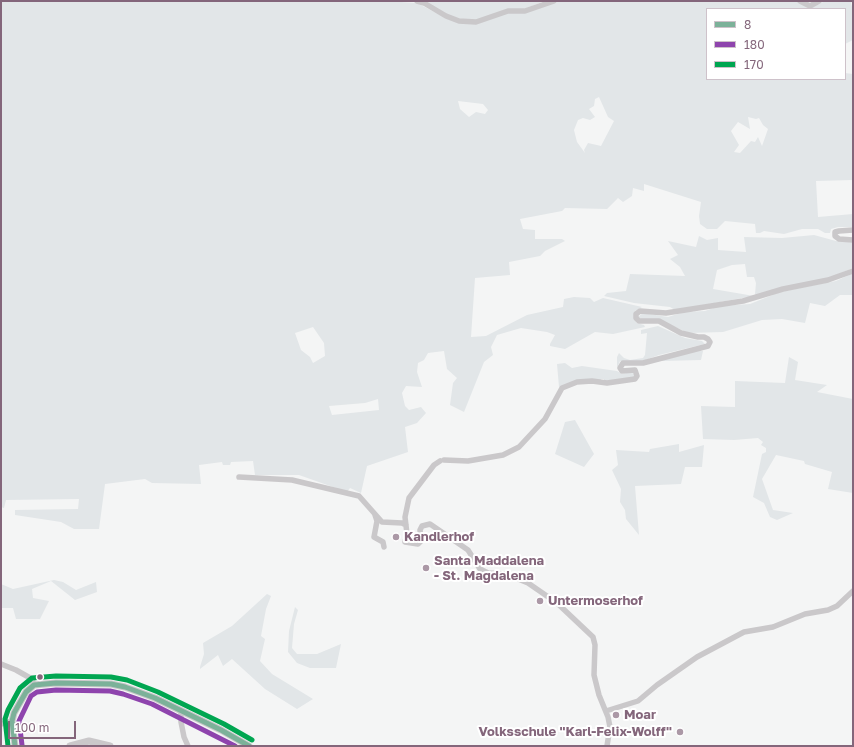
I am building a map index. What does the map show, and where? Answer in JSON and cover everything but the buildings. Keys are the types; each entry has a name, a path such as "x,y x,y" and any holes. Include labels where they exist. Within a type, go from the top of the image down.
{"street":[{"path":"417,1 424,3 446,16 459,21 476,22 508,11 525,11 554,1"},
{"path":"800,1 810,6 819,1"},
{"path":"853,230 835,232 835,236 840,239 853,240"},
{"path":"607,746 610,727 594,675 596,645 593,638 571,615 528,583 506,574 488,573 480,569 468,550 430,524 422,526 420,530 421,541 418,544 405,542 405,517 409,498 434,465 442,460 468,461 503,455 519,447 545,419 562,388 577,382 592,381 608,383 635,379 637,376 635,370 622,371 620,368 623,363 643,363 708,346 710,342 704,337 681,333 659,322 639,322 636,318 636,314 640,311 666,313 743,301 783,289 828,280 853,271"},
{"path":"239,477 287,479 359,496 382,522 402,523 406,525"},
{"path":"375,514 377,521 374,536 383,542 384,547"},
{"path":"606,711 638,701 657,685 697,657 744,632 772,627 805,614 828,610 837,606 853,591"},
{"path":"1,664 32,679 34,685"},
{"path":"15,746 12,721 14,714 26,692 34,685 56,683 111,684 125,686 155,698 221,730 248,746"},
{"path":"182,711 180,714 182,730 188,746"},
{"path":"1,724 12,721"},
{"path":"70,746 89,741 110,746"}],"shaded area":[{"path":"1,1 385,1 417,3 446,18 476,24 499,15 562,1 796,1 811,8 706,8 706,80 846,80 846,73 853,74 853,180 816,181 818,217 853,214 853,227 838,227 831,229 830,233 825,233 818,229 802,229 784,234 764,231 756,233 755,224 725,221 717,229 707,229 700,224 699,216 701,202 644,184 644,191 633,188 632,196 623,202 618,198 607,209 565,208 562,211 520,219 523,229 535,230 535,239 562,239 565,241 545,251 540,256 509,262 510,275 475,278 471,337 486,336 527,315 563,307 564,299 574,297 590,298 594,302 603,298 642,307 635,311 634,319 637,323 644,325 645,327 613,334 595,332 565,349 550,346 555,335 547,332 521,328 497,335 491,347 493,355 484,362 464,412 450,405 453,383 457,378 447,369 444,351 428,353 424,360 418,363 417,372 422,387 406,386 402,393 405,406 409,410 421,407 426,413 417,423 405,427 408,452 367,466 361,493 350,488 347,492 299,475 255,475 253,461 231,462 230,465 223,465 222,462 199,465 201,484 152,483 145,479 105,484 99,529 74,529 61,522 15,515 15,510 78,509 79,499 6,500 4,508 1,507","holes":["599,97 608,117 614,121 601,146 588,143 584,150 585,153 577,142 574,130 578,120 583,118 590,120 595,117 589,109 594,106 595,99","458,101 483,104 488,110 485,114 476,112 469,117 460,109","748,117 756,119 759,118 763,125 768,129 762,146 758,137 755,142 751,141 740,153 734,152 739,145 731,131 738,122 750,129","313,327 324,343 325,356 313,363 310,357 301,350 295,333","378,399 379,410 332,415 329,406 365,403"]},
{"path":"424,1 545,1 524,9 476,20 459,19 447,15"},
{"path":"825,1 853,1 851,3 853,11 853,40 846,44 846,8 811,8"},
{"path":"814,235 836,241 853,242 853,268 831,277 756,295 756,283 754,277 747,277 745,264 732,265 717,270 713,289 754,296 675,310 670,307 634,303 604,296 607,293 626,291 630,274 685,276 680,267 670,259 678,255 668,241 696,247 699,236 707,240 718,238 718,250 746,252 744,237 782,238"},
{"path":"853,273 853,295 840,295 825,306 810,303 805,323 782,319 762,320 723,332 688,333 671,325 641,319 638,317 643,313 668,317 684,312 705,311 719,306 750,304 780,292 836,281"},
{"path":"658,326 685,338 702,341 705,344 659,355 643,361 620,361 617,368 617,357 619,353 624,358 630,360 643,358 645,355 647,333 641,334 641,330"},
{"path":"698,350 703,351 701,360 662,361 662,359"},
{"path":"789,357 798,362 795,380 827,385 817,392 853,399 853,493 828,489 832,472 805,464 804,461 776,455 762,479 773,510 793,513 777,520 770,517 764,503 753,497 762,454 766,452 766,448 761,445 763,442 758,438 734,440 703,439 701,406 735,407 735,381 785,383"},
{"path":"565,363 572,368 582,366 617,371 622,374 631,372 634,374 634,377 604,382 604,379 601,379 601,381 583,379 559,387 557,364"},
{"path":"575,420 594,454 584,467 555,454 565,422"},
{"path":"679,444 679,452 704,445 702,467 685,467 681,484 635,486 639,535 626,519 625,510 620,502 621,489 612,470 618,465 616,450 649,452 650,449"},
{"path":"54,580 63,582 76,590 96,582 97,592 75,600 51,581 32,589 33,598 49,601 40,619 16,619 13,608 1,608 1,584 13,589"},
{"path":"267,594 271,596 266,609 261,636 265,639 260,661 272,674 313,699 297,709 265,689 232,659 223,666 218,655 200,669 204,654 203,643 232,626"},
{"path":"295,607 298,610 294,624 292,648 297,654 317,654 341,644 336,668 310,668 297,663 288,652 289,631"}],"transit line":[{"name":"170","path":"8,746 5,719 8,710 20,688 32,678 56,676 111,677 127,680 158,692 224,724 252,740"},
{"name":"8","path":"15,746 12,721 14,713 26,692 34,685 56,683 111,684 125,687 155,698 221,730 249,746"},
{"name":"180","path":"22,745 19,721 31,696 37,692 56,690 110,691 123,694 152,704 235,746"}],"place":[{"name":"Kandlerhof","path":"396,537"},
{"name":"Santa Maddalena - St. Magdalena","path":"426,568"},
{"name":"Untermoserhof","path":"540,601"},
{"name":"Moar","path":"616,715"},
{"name":"Volksschule \"Karl-Felix-Wolff\"","path":"680,732"}]}
